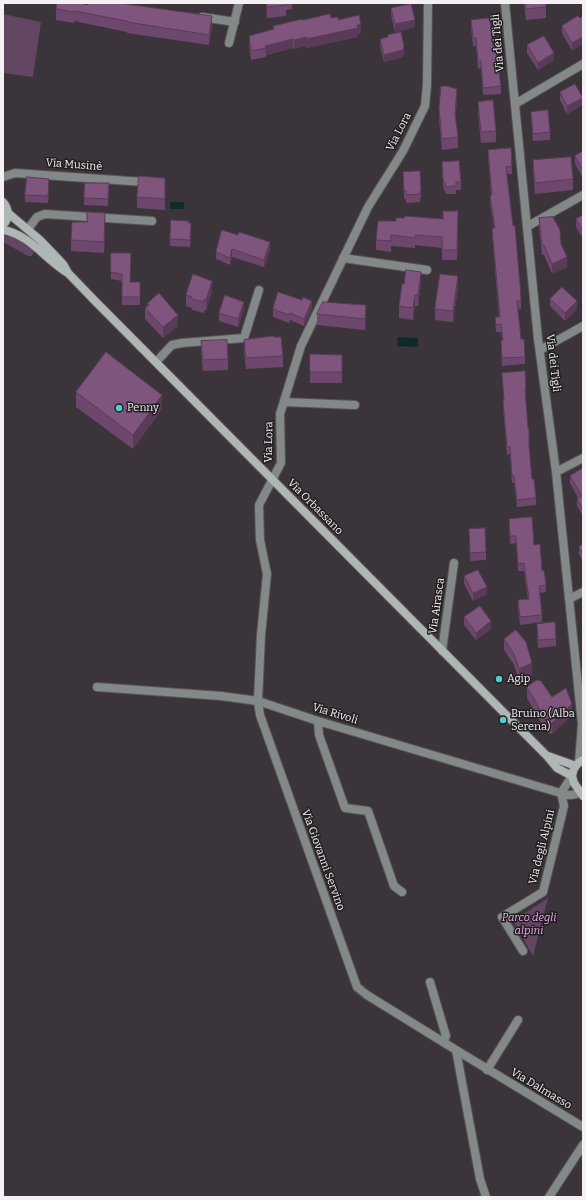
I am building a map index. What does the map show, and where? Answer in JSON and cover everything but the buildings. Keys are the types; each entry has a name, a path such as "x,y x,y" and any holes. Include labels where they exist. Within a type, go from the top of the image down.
{"main road":[{"path":"3,202 8,213 8,218 3,225"},
{"name":"Via Orbassano","path":"8,213 28,228 63,264 68,273"},
{"name":"Via Orbassano","path":"3,230 14,233 23,238 68,273 547,756 557,768 572,776"},
{"name":"Via Orbassano","path":"547,756 579,762"},
{"path":"579,762 572,776 582,795"}],"street":[{"path":"229,43 239,3"},
{"name":"Via Lora","path":"272,480 281,463 280,414 300,346 368,207 403,151 424,106 427,85 428,3"},
{"name":"Via dei Tigli","path":"505,3 540,350 556,472 583,725 579,762"},
{"path":"195,16 235,22"},
{"path":"515,104 583,64"},
{"name":"Via Musinè","path":"3,177 14,173 144,182"},
{"path":"528,226 583,195"},
{"path":"28,228 36,217 45,214 152,221"},
{"path":"343,258 428,270"},
{"path":"156,362 172,345 244,338 259,290"},
{"path":"540,350 583,326"},
{"path":"284,402 355,406"},
{"path":"556,472 583,458"},
{"name":"Via Giovanni Servino","path":"272,480 259,505 260,540 267,574 261,635 258,701 260,715 357,987 367,995 456,1050"},
{"name":"Via Airasca","path":"442,651 454,563"},
{"path":"569,599 583,592"},
{"name":"Via Rivoli","path":"97,687 221,696 258,701 318,721 561,793 582,795"},
{"path":"318,721 319,735 345,808 368,811 394,886 402,892"},
{"path":"561,793 572,776"},
{"name":"Via degli Alpini","path":"523,951 502,917 542,892 564,806 561,793"},
{"path":"430,982 446,1036 443,1042"},
{"path":"488,1070 518,1020"},
{"path":"456,1050 480,1179 486,1197"},
{"name":"Via Dalmasso","path":"456,1050 583,1127"},
{"path":"550,1197 583,1145"}],"green space":[{"path":"3,14 41,22 33,77 3,73"},
{"path":"3,234 16,238 27,245 34,251 32,256 28,256 3,242"},
{"name":"Parco degli alpini","path":"548,898 533,956 513,921"}],"shaded area":[{"path":"170,202 184,202 184,209 170,209"},
{"path":"398,337 418,338 418,347 397,346"}],"place":[{"name":"Penny","path":"119,408"},
{"name":"Agip","path":"499,679"},
{"name":"Bruino (Alba Serena)","path":"503,720"}]}
